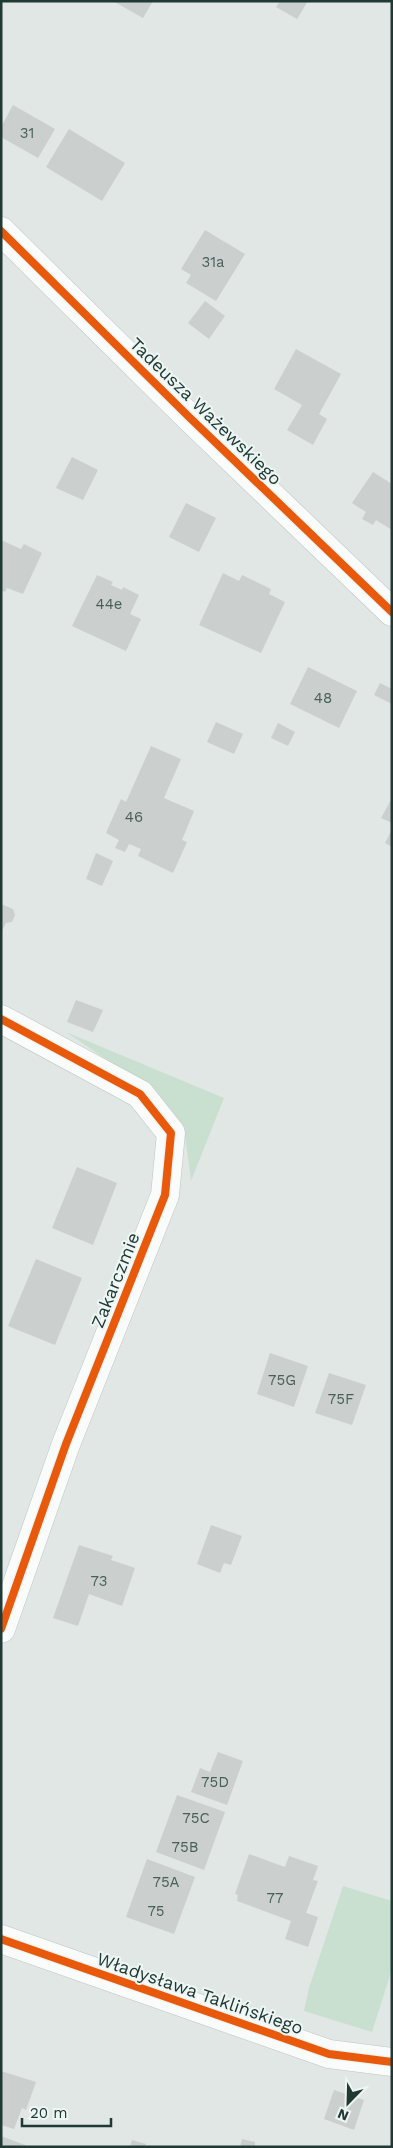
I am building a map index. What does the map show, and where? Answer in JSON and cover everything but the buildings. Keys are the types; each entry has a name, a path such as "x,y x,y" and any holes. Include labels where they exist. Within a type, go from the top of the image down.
{"street":[{"name":"Tadeusza Ważewskiego","path":"1,231 188,416 392,612"},
{"name":"Zakarczmie","path":"1,1019 140,1094 171,1133 164,1195 66,1444 1,1629"},
{"name":"Władysława Taklińskiego","path":"1,1939 329,2054 392,2062"}],"green space":[{"path":"66,1032 224,1098 191,1181 184,1128 141,1083"},
{"path":"343,1886 392,1901 392,1969 372,2032 304,2011 309,1988"}],"cycle path":[{"path":"1,231 188,416 392,612"},
{"path":"1,1019 140,1094 171,1133 165,1195 66,1444 1,1629"},
{"path":"1,1939 329,2054 392,2062"}]}
